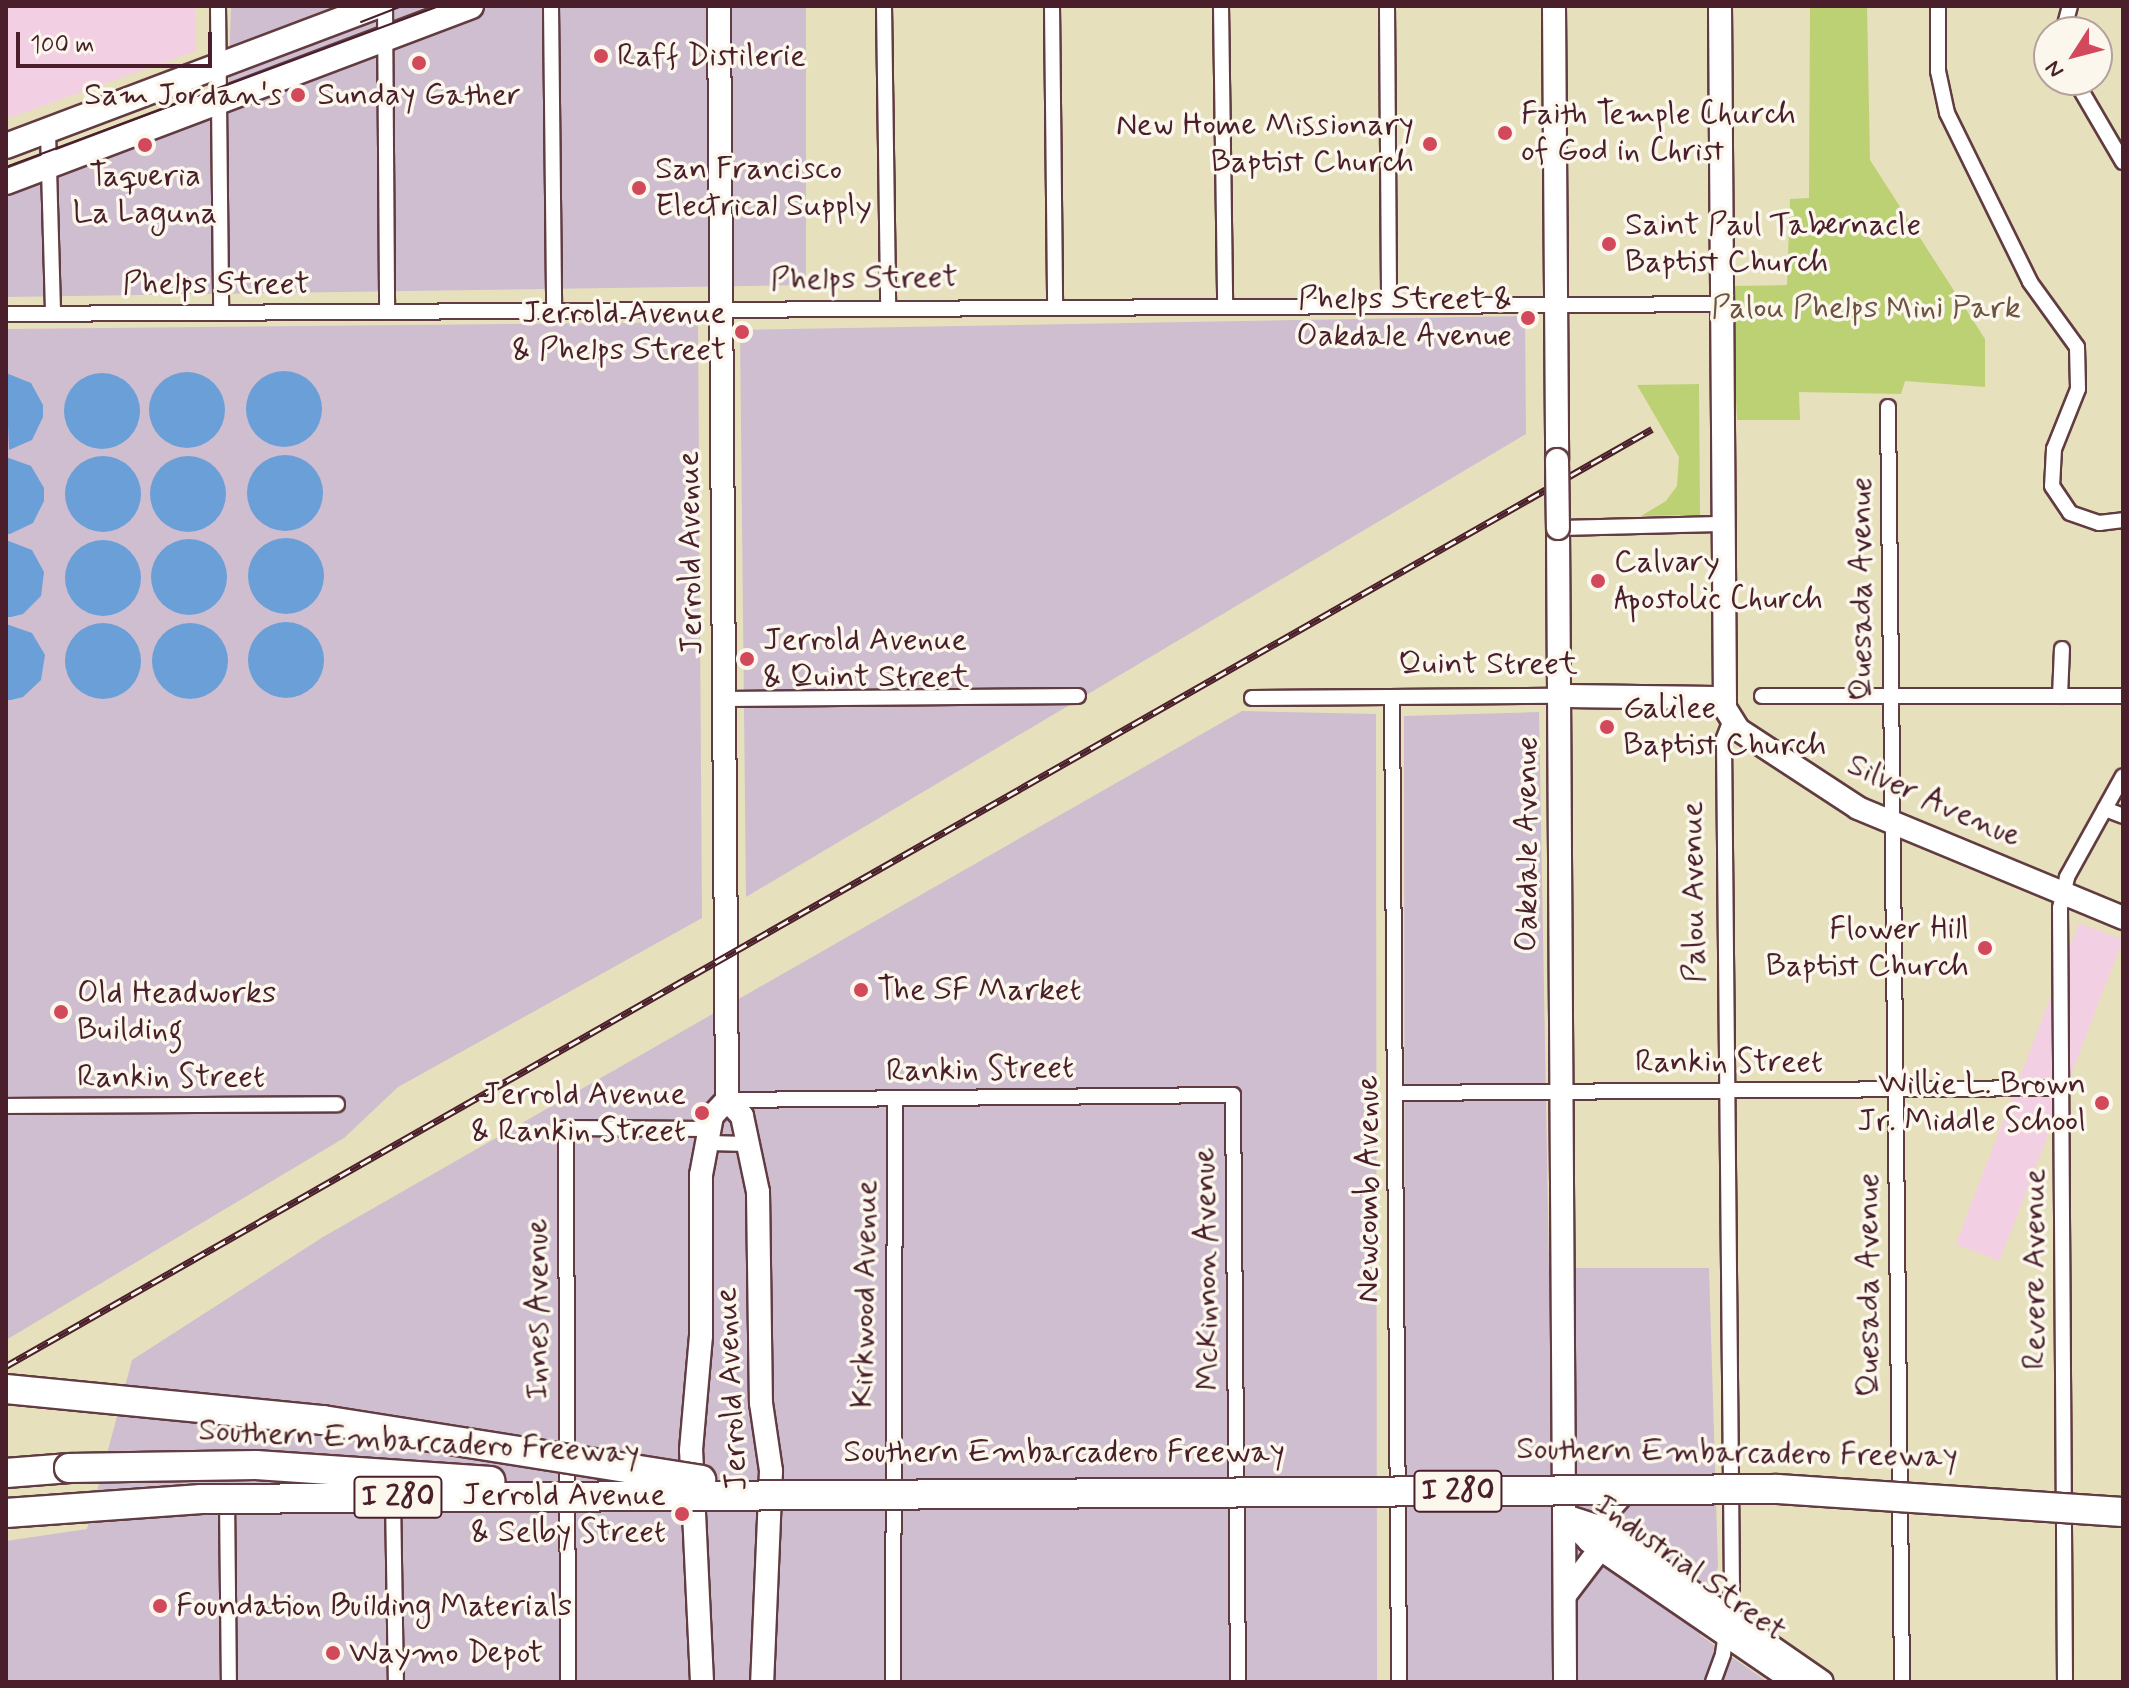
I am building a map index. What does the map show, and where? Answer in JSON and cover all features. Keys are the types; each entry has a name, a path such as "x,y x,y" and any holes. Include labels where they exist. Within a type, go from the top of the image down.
{"highway":[{"path":"6,1389 323,1420 687,1479 822,1488"},
{"name":"Southern Embarcadero Freeway","path":"6,1473 230,1464 615,1488 1777,1481 1902,1485 2123,1508"},
{"name":"Southern Embarcadero Freeway","path":"6,1513 202,1499 1777,1489 2123,1508"}],"main road":[{"path":"6,146 219,70 377,6"},
{"path":"6,182 471,6"}],"street":[{"path":"218,6 221,312"},
{"path":"385,6 387,311"},
{"path":"551,6 554,309"},
{"name":"Jerrold Avenue","path":"702,1682 701,1593 692,1495 692,1415 701,1336 701,1175 708,1136 727,1100 719,6"},
{"path":"884,6 888,307"},
{"path":"1052,6 1055,305"},
{"path":"1221,6 1225,303"},
{"path":"1387,6 1389,303"},
{"name":"Oakdale Avenue","path":"1554,6 1565,1682"},
{"name":"Palou Avenue","path":"1713,1682 1728,1627 1731,1488 1724,738 1731,720 1724,698 1720,6"},
{"path":"1938,6 1938,71 1947,113 2030,282 2077,347 2078,389 2054,449 2052,486 2070,513 2099,523 2123,520"},
{"path":"2084,96 2123,162"},
{"path":"48,132 53,313"},
{"name":"Phelps Street","path":"6,314 1225,303 1723,304"},
{"name":"Quesada Avenue","path":"1888,407 1902,1682"},
{"path":"1558,528 1722,524"},
{"path":"2060,696 2062,649"},
{"path":"724,699 1078,696"},
{"path":"1762,696 2123,696"},
{"name":"Newcomb Avenue","path":"1392,697 1399,1682"},
{"name":"Quint Street","path":"1252,698 1724,698"},
{"name":"Silver Avenue","path":"1731,720 1858,808 2123,918"},
{"name":"Revere Avenue","path":"2065,1682 2075,1503 2063,1088 2061,892 2123,776"},
{"path":"2105,809 2123,816"},
{"name":"Rankin Street","path":"1396,1093 2063,1088"},
{"name":"Rankin Street","path":"727,1100 1233,1095"},
{"name":"McKinnon Avenue","path":"1233,1095 1238,1682"},
{"name":"Kirkwood Avenue","path":"893,1682 895,1099"},
{"name":"Jerrold Avenue","path":"727,1100 742,1116 758,1192 761,1403 770,1495 762,1682"},
{"name":"Rankin Street","path":"6,1106 337,1104"},
{"name":"Innes Avenue","path":"568,1682 566,1128 708,1136"},
{"path":"708,1136 749,1144"},
{"path":"1565,1595 1603,1541 1611,1507 1627,1489"},
{"path":"911,1492 1898,1489 2075,1503"},
{"path":"6,1502 871,1493"},
{"path":"393,1497 396,1682"},
{"path":"227,1498 229,1682"},
{"name":"Industrial Street","path":"1565,1516 1728,1627 1822,1682"},
{"name":"Industrial Street","path":"1728,1627 1795,1682"}],"shaded area":[{"path":"6,6 195,6 196,51 6,119"},
{"path":"231,6 806,6 806,285 6,297 6,193 228,100"},
{"path":"1525,316 1526,434 746,897 740,330"},
{"path":"698,322 702,918 398,1087 344,1138 6,1340 6,329"},
{"path":"1242,711 1376,714 1377,1682 6,1682 6,1541 87,1529 132,1360 323,1237"},
{"path":"1539,712 1549,1268 1709,1268 1718,1567 1700,1635 1768,1682 1405,1682 1404,716"},
{"path":"2079,923 2123,940 2000,1261 1956,1244"}],"green space":[{"name":"Palou Phelps Mini Park","path":"1810,6 1867,6 1870,160 1985,339 1985,387 1905,381 1901,394 1799,392 1800,420 1737,420 1731,286 1787,285 1790,199 1809,198"},
{"path":"1699,384 1700,515 1641,516 1666,501 1677,486 1679,457 1637,385"}],"water":[{"path":"277,371 291,371 305,377 316,388 322,409 319,424 311,436 291,447 277,447 263,441 252,430 246,416 246,402 252,388 263,377"},
{"path":"180,372 194,372 208,378 219,389 225,410 222,425 214,437 194,448 180,448 166,442 155,431 149,417 149,403 155,389 166,378"},
{"path":"6,373 31,383 43,405 43,417 32,440 9,450"},
{"path":"102,373 117,376 129,384 137,396 140,411 137,426 129,438 117,446 102,449 87,446 75,438 67,426 64,411 67,396 75,384 87,376"},
{"path":"285,455 300,458 312,466 320,478 323,493 320,508 312,520 300,528 285,531 270,528 258,520 250,508 247,493 250,478 258,466 270,458"},
{"path":"96,456 110,456 124,462 135,473 141,494 138,509 130,521 110,532 96,532 82,526 71,515 65,501 65,487 71,473 82,462"},
{"path":"188,456 203,459 215,467 223,479 226,494 223,509 215,521 203,529 188,532 173,529 161,521 153,509 150,494 153,479 161,467 173,459"},
{"path":"6,457 31,466 44,488 44,501 33,523 10,534 6,534"},
{"path":"286,538 301,541 313,549 321,561 324,576 321,591 313,603 301,611 286,614 271,611 259,603 251,591 248,576 251,561 259,549 271,541"},
{"path":"182,539 196,539 210,545 221,556 227,577 224,592 216,604 196,615 182,615 168,609 157,598 151,584 151,570 157,556 168,545"},
{"path":"6,540 32,550 44,572 41,596 23,614 11,617 6,617"},
{"path":"96,540 110,540 124,546 135,557 141,578 138,593 130,605 110,616 96,616 82,610 71,599 65,585 65,571 71,557 82,546"},
{"path":"279,622 293,622 307,628 318,639 324,660 321,675 313,687 293,698 279,698 265,692 254,681 248,667 248,653 254,639 265,628"},
{"path":"96,623 110,623 124,629 135,640 141,661 138,676 130,688 110,699 96,699 82,693 71,682 65,668 65,654 71,640 82,629"},
{"path":"183,623 197,623 211,629 222,640 228,661 225,676 217,688 197,699 183,699 169,693 158,682 152,668 152,654 158,640 169,629"},
{"path":"6,624 32,633 45,655 41,680 23,697 11,700 6,700"}],"tram line":[{"path":"361,22 402,6"},
{"path":"6,167 439,6"}],"railway":[{"path":"6,1366 1652,429"}],"place":[{"name":"Raff Distilerie","path":"601,56"},
{"name":"Sunday Gather","path":"419,63"},
{"name":"Sam Jordan's","path":"298,95"},
{"name":"Faith Temple Church of God in Christ","path":"1505,133"},
{"name":"New Home Missionary Baptist Church","path":"1430,144"},
{"name":"Taqueria La Laguna","path":"145,145"},
{"name":"San Francisco Electrical Supply","path":"639,188"},
{"name":"Saint Paul Tabernacle Baptist Church","path":"1609,244"},
{"name":"Phelps Street & Oakdale Avenue","path":"1528,318"},
{"name":"Jerrold Avenue & Phelps Street","path":"742,332"},
{"name":"Calvary Apostolic Church","path":"1598,581"},
{"name":"Jerrold Avenue & Quint Street","path":"747,659"},
{"name":"Galilee Baptist Church","path":"1607,727"},
{"name":"Flower Hill Baptist Church","path":"1985,948"},
{"name":"The SF Market","path":"861,990"},
{"name":"Old Headworks Building","path":"61,1012"},
{"name":"Willie L. Brown Jr. Middle School","path":"2102,1103"},
{"name":"Jerrold Avenue & Rankin Street","path":"702,1113"},
{"name":"Jerrold Avenue & Selby Street","path":"682,1514"},
{"name":"Foundation Building Materials","path":"160,1606"},
{"name":"Waymo Depot","path":"333,1653"}]}
